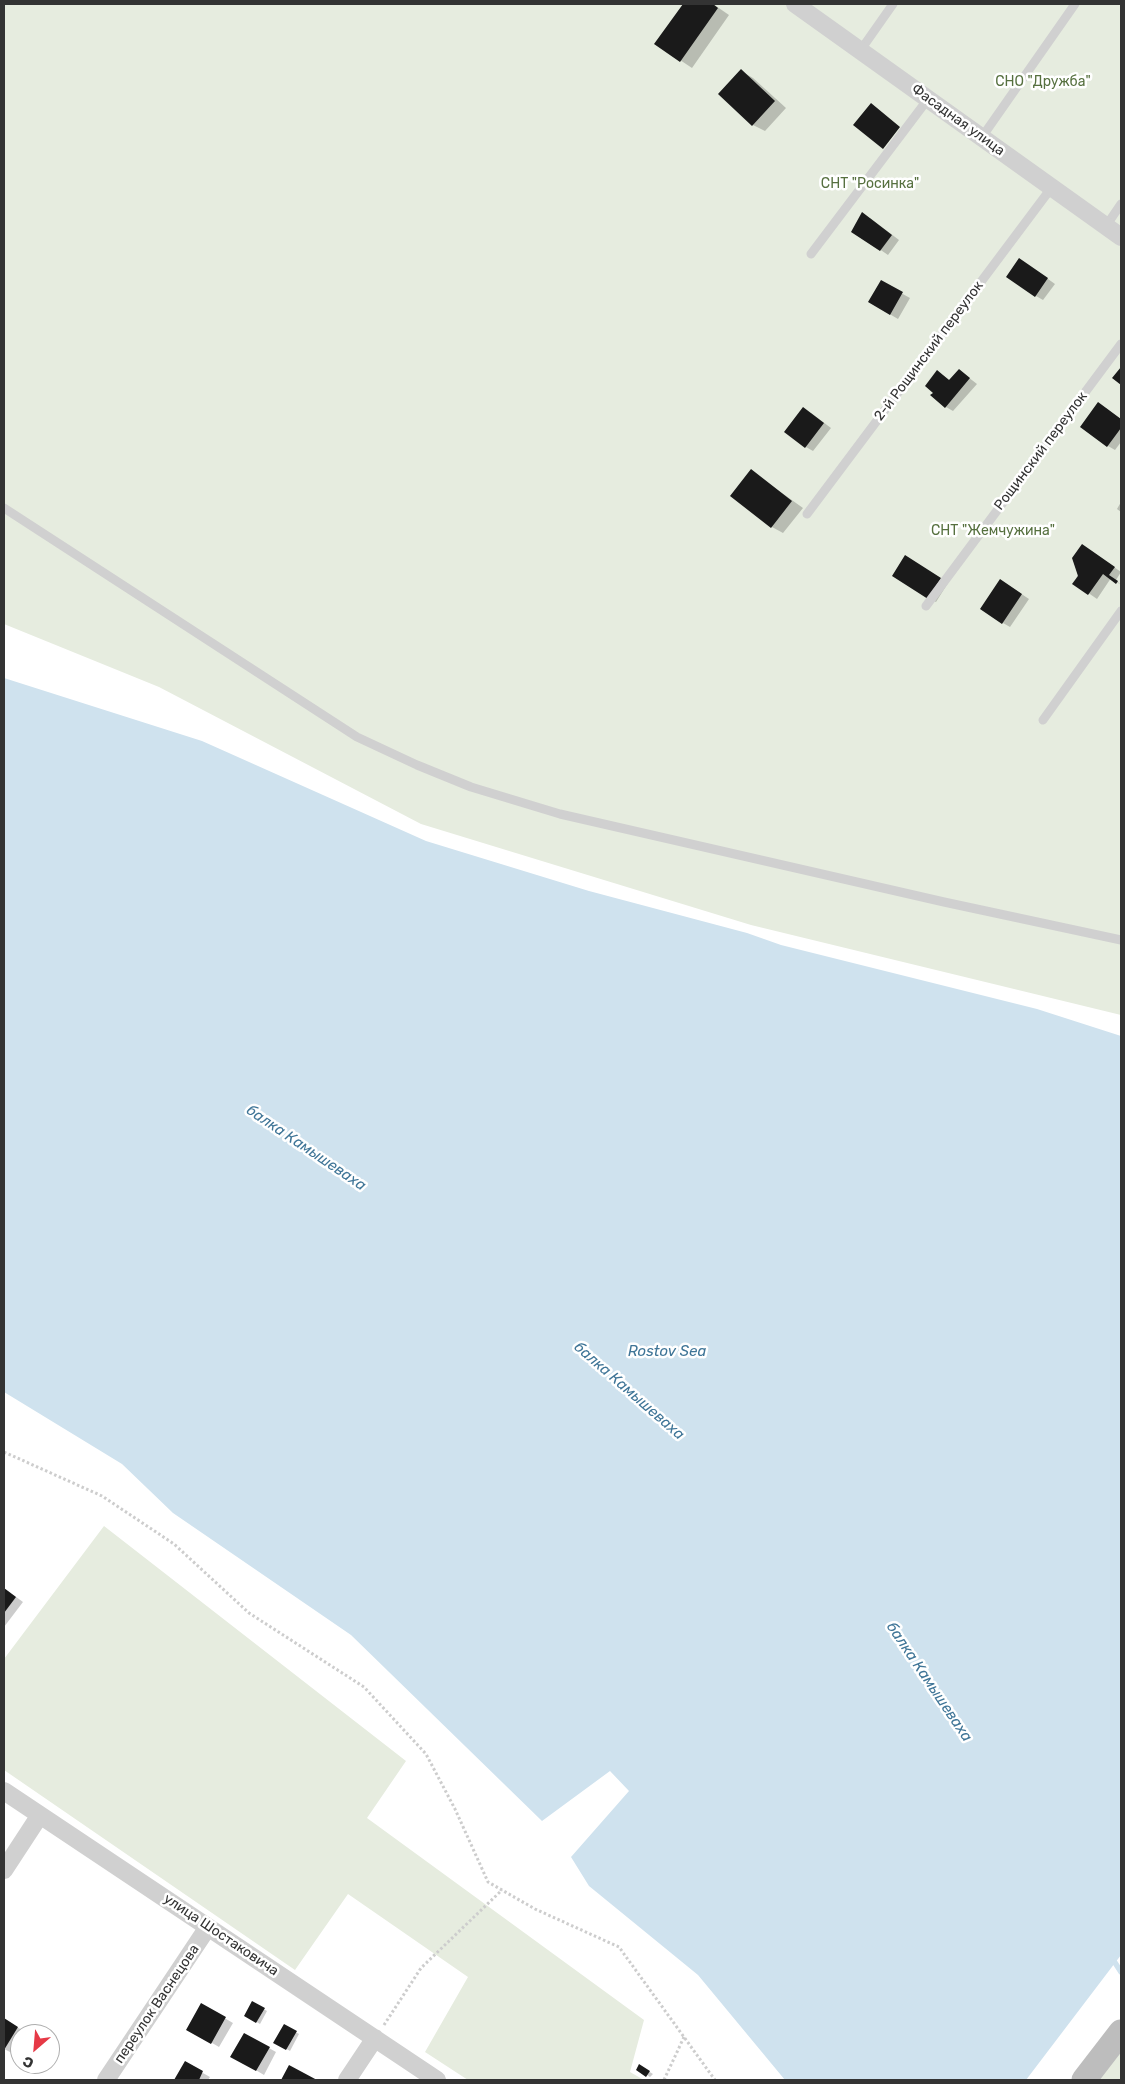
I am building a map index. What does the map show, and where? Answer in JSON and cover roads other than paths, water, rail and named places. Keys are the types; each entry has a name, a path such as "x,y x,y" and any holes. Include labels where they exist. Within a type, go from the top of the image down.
{"main road":[{"path":"1084,2080 1121,2032"}],"street":[{"name":"Фасадная улица","path":"795,4 1121,237"},
{"name":"улица Шостаковича","path":"4,1791 437,2080"},
{"path":"4,1870 40,1815"},
{"name":"переулок Васнецова","path":"106,2080 208,1927"},
{"path":"348,2080 375,2038"}],"lane":[{"path":"860,51 893,4"},
{"path":"982,138 1075,4"},
{"path":"811,254 928,99"},
{"name":"2-й Рощинский переулок","path":"807,514 1052,187"},
{"path":"1106,226 1121,204"},
{"name":"Рощинский переулок","path":"926,606 1121,344"},
{"path":"4,508 357,737 417,765 472,787 560,814 934,900 1121,940"},
{"path":"1044,720 1121,611"}],"water":[{"name":"Rostov Sea","path":"4,678 202,741 426,841 589,891 747,933 781,945 1037,1009 1121,1036 1121,1955 1026,2080 785,2080 698,1975 589,1886 571,1857 629,1791 610,1771 542,1821 351,1635 173,1513 122,1464 4,1392"}],"waterway":[{"name":"балка Камышеваха","path":"1112,1958 1121,1972"}],"park label":[{"name":"СНО \"Дружба\"","path":"1043,82"},
{"name":"СНТ \"Росинка\"","path":"870,184"},
{"name":"СНТ \"Жемчужина\"","path":"993,531"}]}
